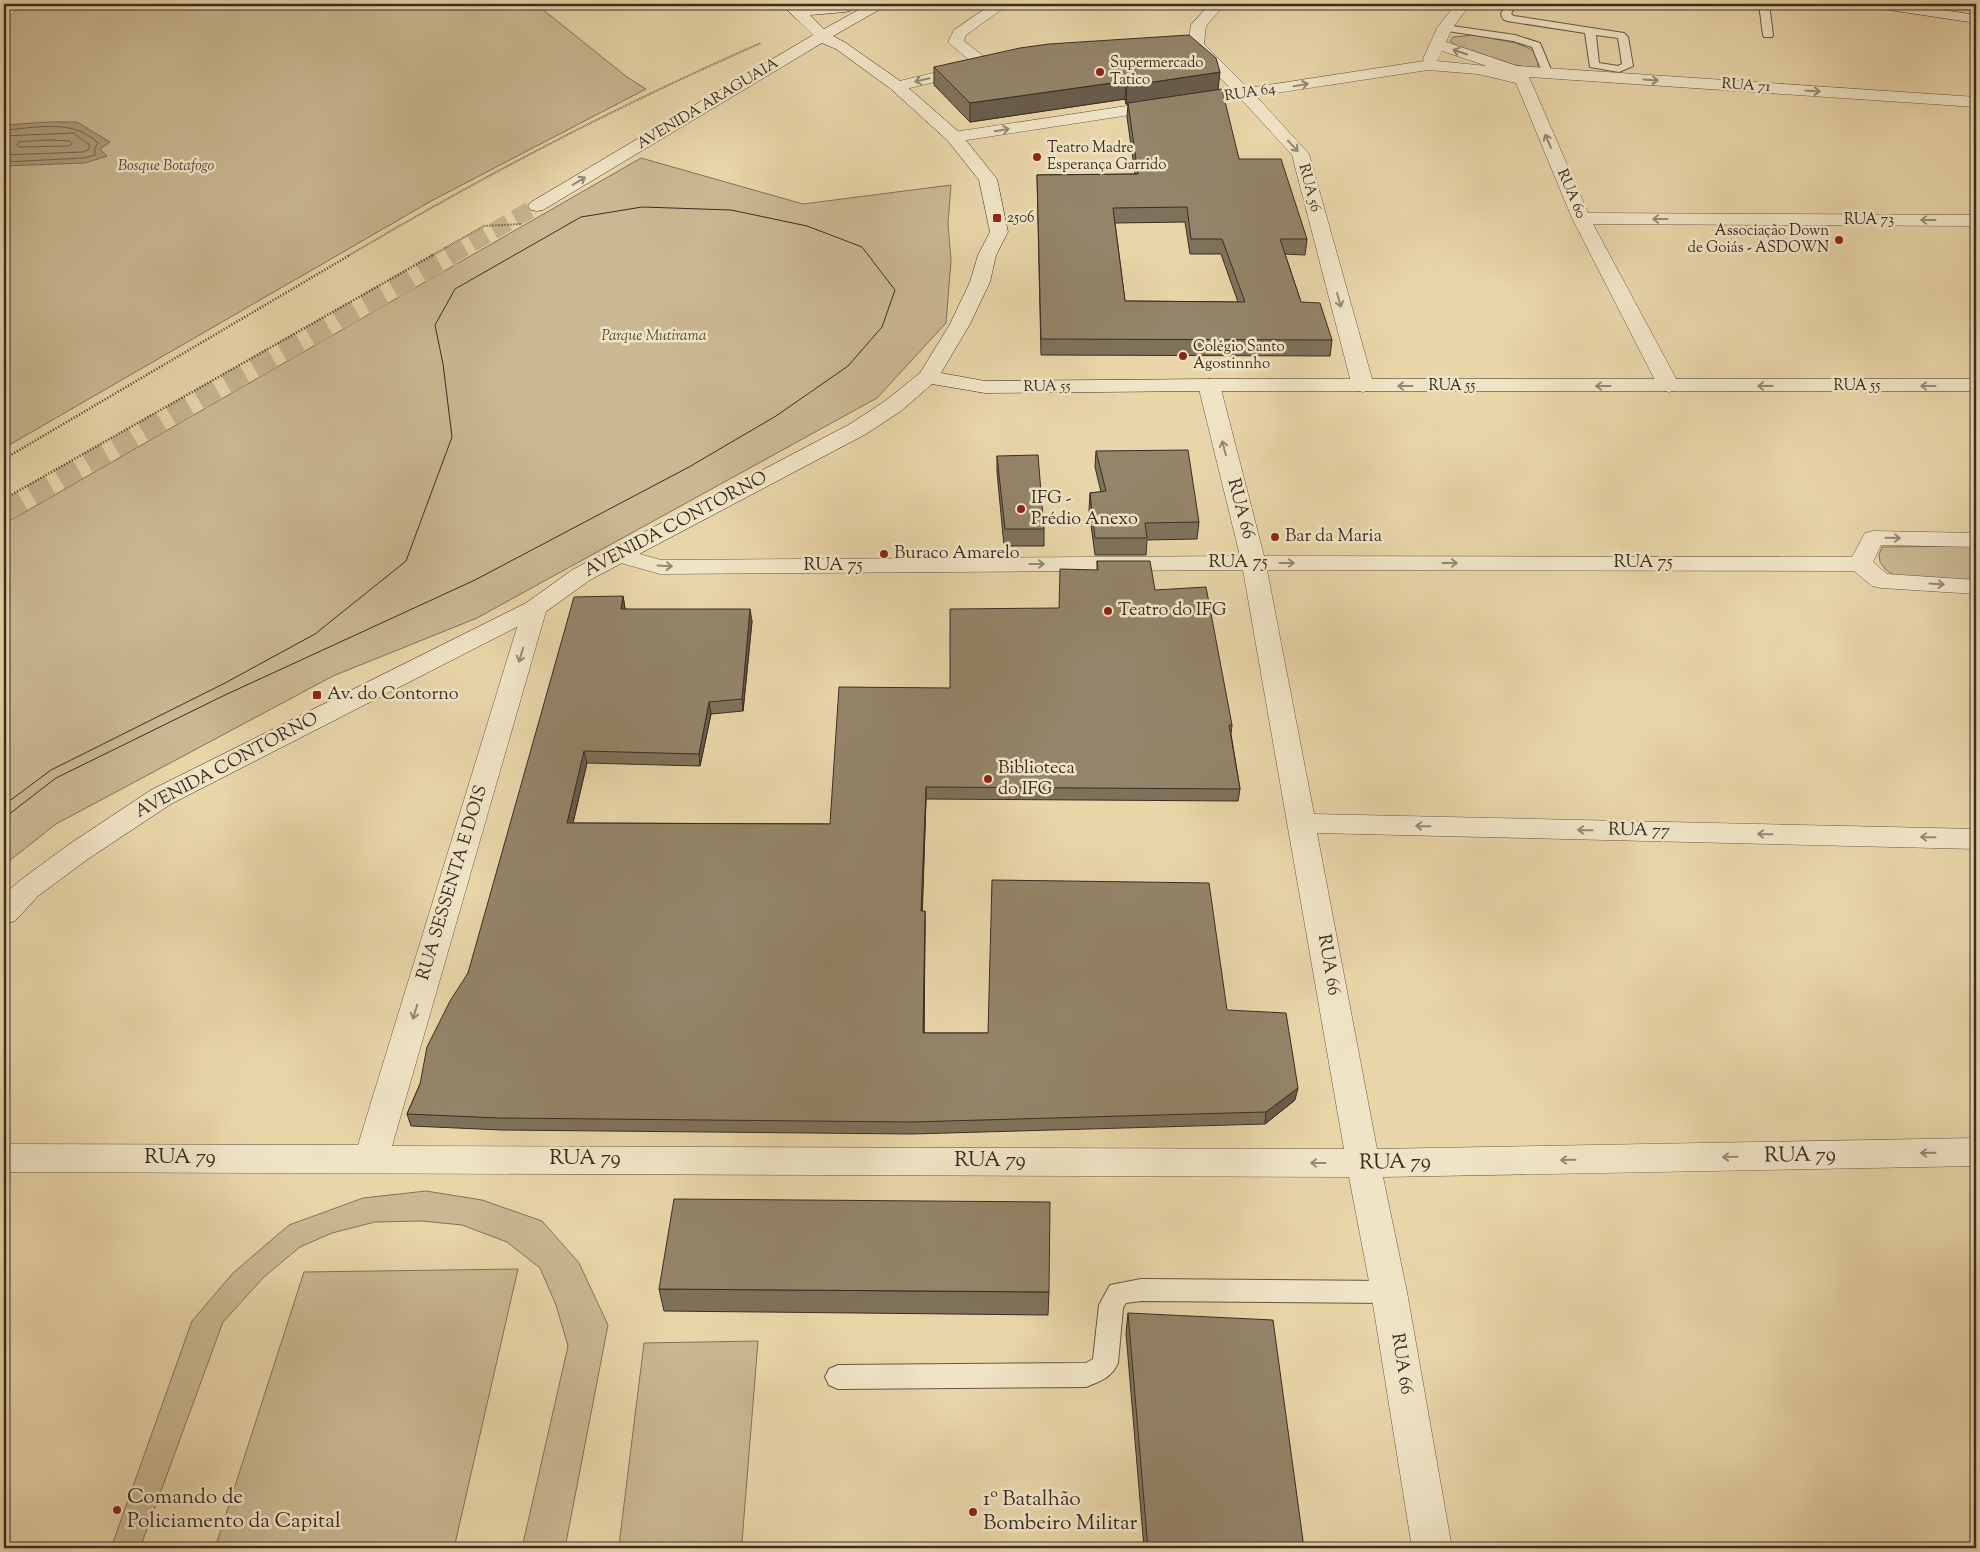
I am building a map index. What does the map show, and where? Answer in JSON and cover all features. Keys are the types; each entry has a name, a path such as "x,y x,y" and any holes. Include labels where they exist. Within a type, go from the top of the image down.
{"main road":[{"path":"4,14 16,4"}],"street":[{"name":"AVENIDA ARAGUAIA","path":"537,206 778,62 805,20 879,4"},
{"path":"986,66 956,42 959,33 1002,4"},
{"path":"1177,46 1196,45 1199,25 1218,4"},
{"path":"1428,65 1446,28 1463,4"},
{"path":"1876,4 1976,19"},
{"name":"AVENIDA ARAGUAIA","path":"520,200 805,20 849,6"},
{"path":"805,20 849,6"},
{"name":"AVENIDA CONTORNO","path":"4,913 28,890 78,852 161,798 535,608 581,575 858,429 893,406 928,378 960,324 980,282 987,255 999,232 988,180 954,137 898,86 805,20"},
{"path":"1438,44 1519,75"},
{"name":"RUA 56","path":"1196,45 1245,94 1300,154 1363,386"},
{"path":"778,62 852,54"},
{"path":"898,86 1002,62"},
{"name":"RUA 71","path":"1428,65 1519,75 1547,72 1976,102"},
{"name":"RUA 64","path":"954,137 1428,65"},
{"name":"RUA 60","path":"1519,75 1581,218 1670,386"},
{"name":"RUA 73","path":"1581,218 1976,221"},
{"name":"RUA 55","path":"928,378 986,387 1210,385 1976,385"},
{"name":"RUA 66","path":"1210,385 1254,563 1303,823 1363,1163 1389,1292 1432,1548"},
{"path":"1976,540 1873,538 1860,564 1881,581 1976,587"},
{"name":"RUA 75","path":"618,555 660,567 1254,563 1860,564"},
{"name":"RUA SESSENTA E DOIS","path":"371,1158 535,608"},
{"name":"RUA 77","path":"1303,823 1976,838"},
{"name":"RUA 79","path":"4,1158 1363,1163 1976,1152"}],"lane":[{"path":"1511,4 1506,14 1511,19 1590,32"},
{"path":"1764,4 1768,35"},
{"path":"1446,28 1515,38 1536,45 1547,72"},
{"path":"838,1377 1086,1375 1098,1371 1105,1363 1111,1305 1119,1293 1141,1290 1389,1292"}],"path":[{"path":"4,459 478,182 675,81 773,38 805,20"},
{"path":"4,498 484,226 529,224"}],"green space":[{"name":"Bosque Botafogo","path":"23,4 536,4 627,77 646,89 433,200 4,448 4,19"},
{"path":"1474,35 1516,43 1537,52 1538,69 1515,65 1455,45 1450,41 1453,37"},
{"name":"Parque Mutirama","path":"641,158 803,204 951,185 948,223 951,261 946,323 877,398 477,618 333,676 56,824 4,865 4,524"},
{"path":"1882,547 1976,547 1976,581 1899,578 1886,570 1880,562 1879,555"},
{"path":"426,1191 482,1200 542,1221 579,1263 608,1325 565,1548 522,1548 568,1346 556,1305 540,1268 507,1242 462,1225 422,1221 375,1222 332,1233 300,1247 264,1277 223,1322 140,1548 111,1548 192,1321 233,1273 289,1225 363,1198"},
{"path":"518,1269 454,1548 215,1548 304,1272"},
{"path":"758,1341 742,1542 619,1545 644,1343"}],"water":[{"path":"77,122 110,142 100,149 107,156 85,163 4,166 4,125"}],"building":[{"name":"Supermercado Tatico","path":"1189,35 1216,58 1220,72 1127,86 1126,81 970,103 934,67 1020,48 1049,44"},
{"path":"1222,89 1239,159 1281,159 1307,239 1280,239 1301,302 1320,303 1332,340 1041,339 1037,175 1138,174 1128,103","holes":["1187,207 1191,239 1222,239 1245,302 1125,301 1113,208"]},
{"path":"1188,450 1199,522 1145,523 1147,538 1095,538 1090,493 1106,491 1096,451"},
{"name":"IFG - Prédio Anexo","path":"1038,455 1044,529 1005,529 997,456"},
{"path":"1097,561 1150,561 1155,590 1206,587 1232,725 1229,725 1240,789 926,787 921,911 925,911 923,1033 988,1033 992,880 1209,883 1227,1010 1286,1013 1298,1088 1266,1112 911,1122 499,1118 407,1114 420,1084 427,1047 450,1001 468,973 574,597 623,596 621,609 750,609 742,699 709,702 699,754 584,751 567,823 830,824 839,687 950,688 950,609 1059,608 1060,569 1098,570"},
{"path":"674,1199 1050,1202 1049,1292 659,1289"},
{"path":"1128,1313 1273,1320 1304,1548 1148,1548"}],"tunnel":[{"path":"450,256 537,206"},
{"path":"4,511 452,255"}],"tram line":[{"path":"4,805 51,770 225,683 315,634 406,561 452,437 443,364 435,325 455,289 581,217 642,207 731,210 807,226 862,247 895,290 882,327 848,366 776,416 689,467 475,580 225,695 56,778 4,818"}],"place":[{"name":"Supermercado Tatico","path":"1100,72"},
{"name":"Teatro Madre Esperança Garrido","path":"1037,157"},
{"name":"2506","path":"997,218"},
{"name":"Associação Down de Goiás - ASDOWN","path":"1839,240"},
{"name":"Colégio Santo Agostinnho","path":"1183,356"},
{"name":"IFG - Prédio Anexo","path":"1021,509"},
{"name":"Bar da Maria","path":"1275,537"},
{"name":"Buraco Amarelo","path":"884,554"},
{"name":"Teatro do IFG","path":"1108,611"},
{"name":"Av. do Contorno","path":"317,695"},
{"name":"Biblioteca do IFG","path":"988,779"},
{"name":"Comando de Policiamento da Capital","path":"117,1510"},
{"name":"1º Batalhão Bombeiro Militar","path":"973,1512"}]}
